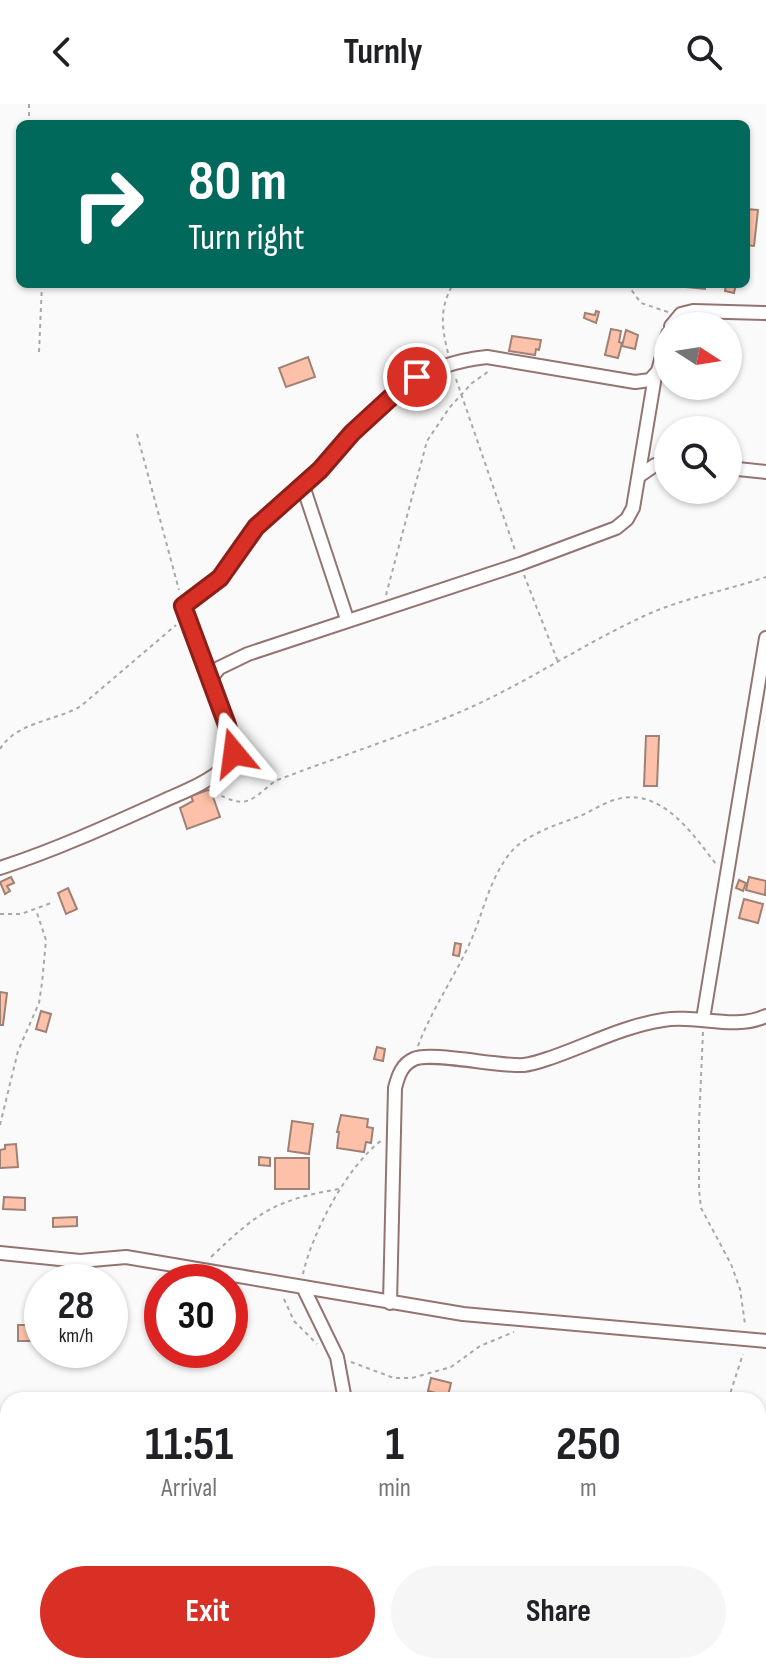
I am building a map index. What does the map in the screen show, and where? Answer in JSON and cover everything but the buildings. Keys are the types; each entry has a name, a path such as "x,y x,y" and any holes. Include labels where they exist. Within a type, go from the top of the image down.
{"street":[{"path":"689,312 730,312"},
{"path":"742,312 766,313"},
{"path":"0,868 65,844 199,784 229,763 234,753 227,725 184,612 220,578 256,527 303,486 352,433 401,388 432,370 487,357 635,382 654,377"},
{"path":"209,681 219,668 230,661 347,619 520,564 616,528 630,515 654,382"},
{"path":"639,476 654,466"},
{"path":"742,469 766,472"},
{"path":"303,486 347,619"},
{"path":"703,1019 766,638"},
{"path":"390,1303 395,1088 400,1072 414,1059 426,1057 523,1065 579,1048 622,1029 664,1020 746,1022 766,1016"},
{"path":"0,1253 80,1261 126,1257 168,1264"},
{"path":"248,1278 390,1303 534,1322 766,1341"},
{"path":"303,1287 337,1357 344,1392"}],"path":[{"path":"39,352 42,288"},
{"path":"451,288 442,303 443,335 451,365 520,564 559,663"},
{"path":"630,288 648,308 670,312"},
{"path":"383,607 424,449 435,427 462,395 479,377 501,367"},
{"path":"0,749 20,731 68,714 81,706 184,612 137,434"},
{"path":"199,784 222,796 248,802 275,781 449,717 672,604 766,577"},
{"path":"414,1059 438,1000 469,944 496,876 508,855 522,843 612,800 646,799 656,802 673,815 725,876"},
{"path":"0,914 21,914 54,902"},
{"path":"0,1125 18,1051 39,1003 46,940 36,910"},
{"path":"703,1019 699,1190 706,1221 731,1264 740,1289 748,1340 731,1392"},
{"path":"303,1287 304,1269 310,1253 342,1188 362,1159 396,1130"},
{"path":"204,1264 252,1220 273,1206 297,1196 342,1188"},
{"path":"277,1283 294,1321 305,1335 337,1357 394,1378 412,1378 445,1370 480,1346 534,1322"}],"route":[{"path":"234,753 234,744 183,606 220,578 256,527 320,470 352,433 417,377"}]}
